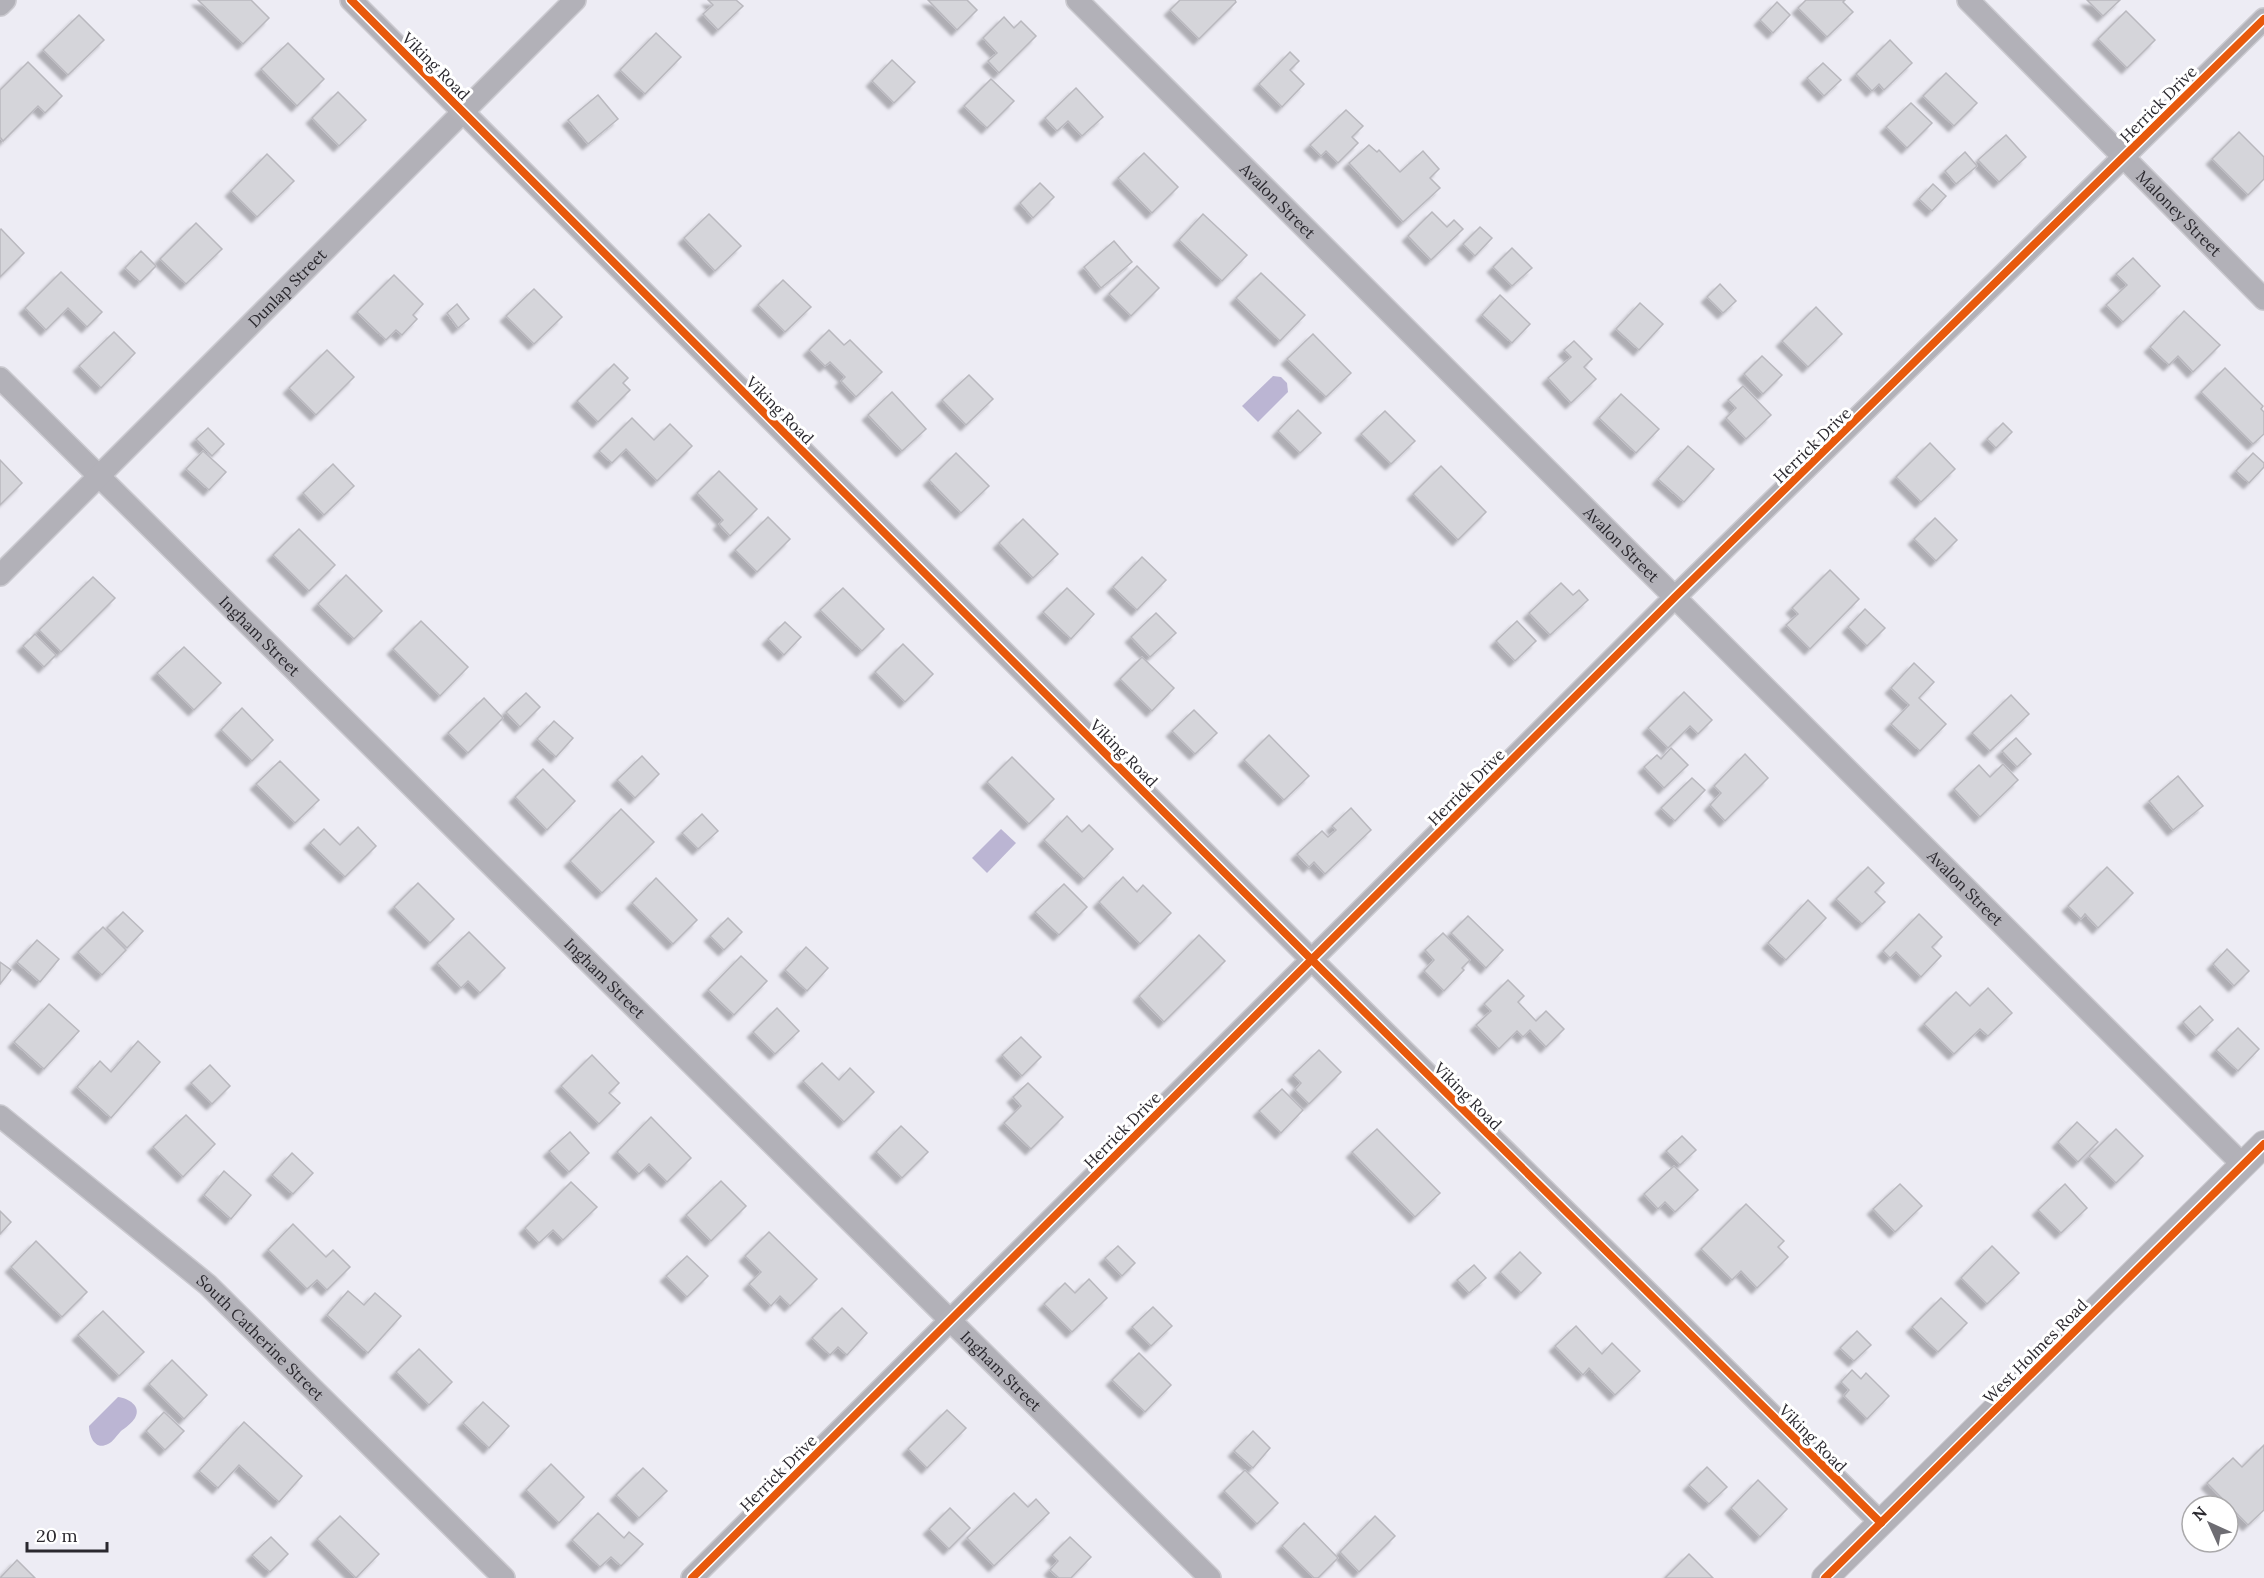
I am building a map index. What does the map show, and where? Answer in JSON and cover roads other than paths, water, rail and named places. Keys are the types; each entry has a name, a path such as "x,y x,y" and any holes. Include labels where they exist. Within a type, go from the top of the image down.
{"street":[{"path":"0,4 5,0"},
{"name":"Viking Road","path":"351,0 1312,960 1881,1522"},
{"name":"Dunlap Street","path":"0,575 575,0"},
{"name":"Avalon Street","path":"1077,0 2243,1165"},
{"name":"Maloney Street","path":"1968,0 2264,299"},
{"name":"Herrick Drive","path":"692,1578 1675,597 2264,19"},
{"name":"Ingham Street","path":"0,378 1210,1578"},
{"name":"South Catherine Street","path":"0,1116 208,1285 504,1578"},
{"name":"West Holmes Road","path":"1825,1578 2264,1144"}]}
